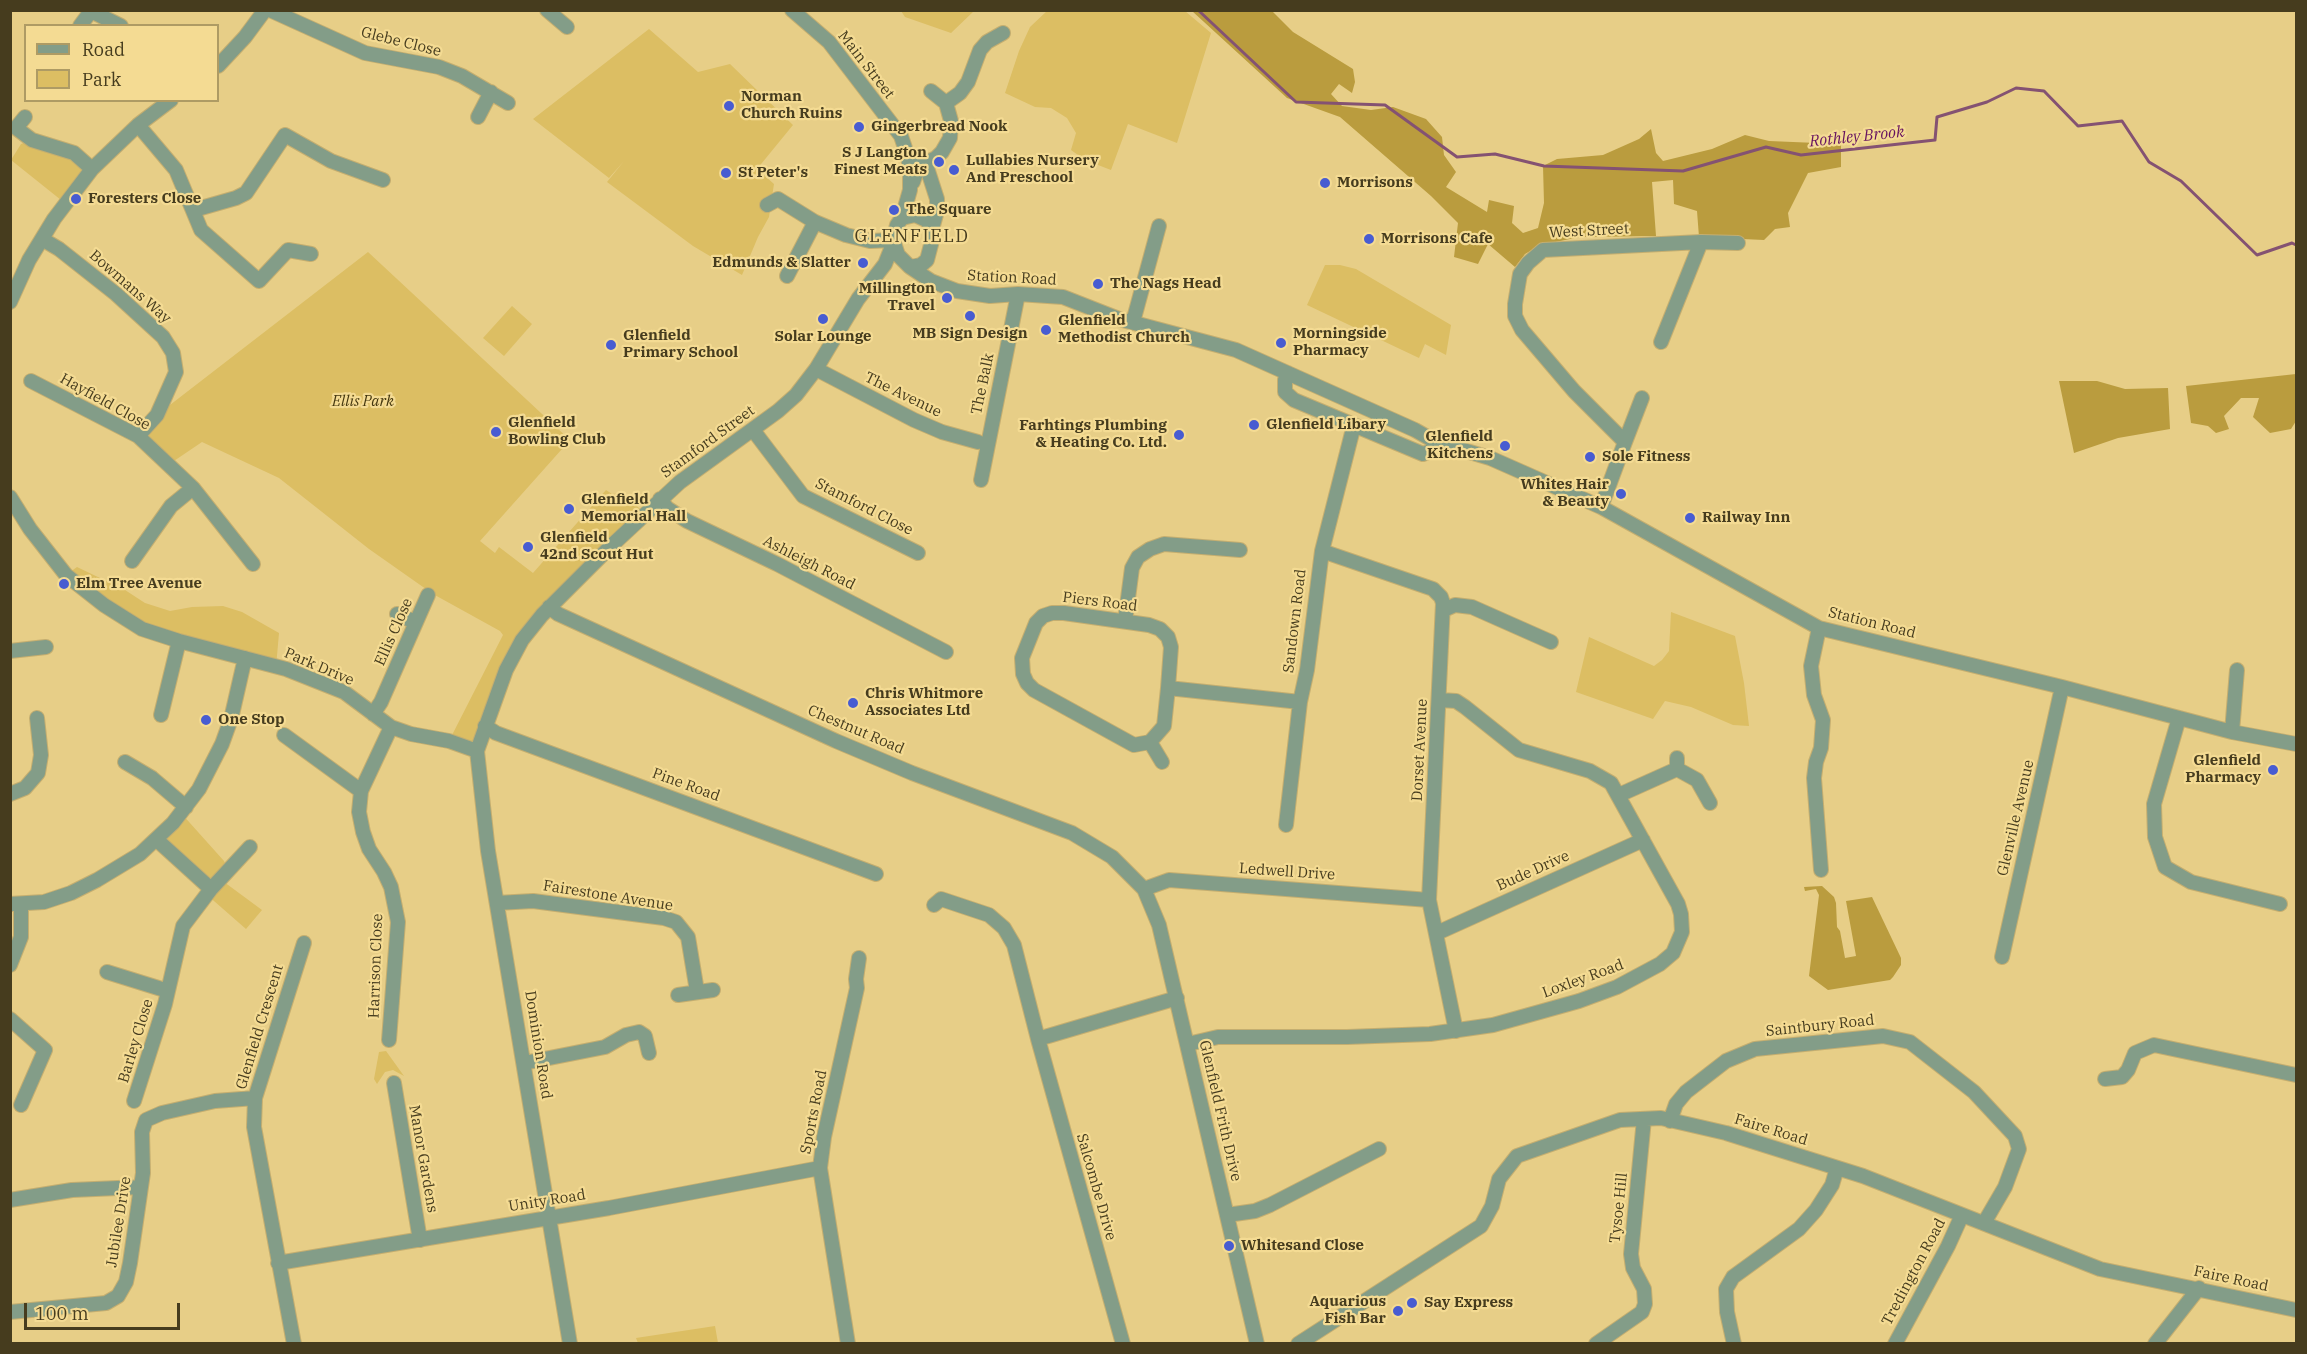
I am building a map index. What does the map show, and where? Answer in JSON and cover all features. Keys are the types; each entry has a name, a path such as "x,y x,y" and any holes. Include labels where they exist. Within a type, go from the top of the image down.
{"street":[{"path":"82,24 92,10 117,24"},
{"path":"219,65 245,37 265,10"},
{"name":"Glebe Close","path":"270,10 365,53 439,67 491,92 508,103"},
{"path":"547,10 567,27"},
{"name":"Main Street","path":"792,10 829,42 901,136 908,157 910,190 902,218"},
{"path":"946,103 965,87 980,50 987,42 1003,33"},
{"path":"910,190 915,172 923,164 936,158 950,138 951,122 946,103 931,91"},
{"path":"478,117 491,92"},
{"path":"10,302 28,260 92,169 138,126 168,102"},
{"path":"25,117 16,128 32,140 74,153 92,169"},
{"path":"138,126 176,170 201,230 259,281 288,250 311,254"},
{"path":"194,210 236,198 246,192 285,135 331,161 383,180"},
{"path":"878,273 893,267 921,265 927,260 933,237 932,229 937,211 937,199 931,178 901,136"},
{"path":"767,205 778,199 815,222 846,235 870,241 893,242"},
{"path":"909,267 898,255 893,242 897,225 902,218 921,216 932,229"},
{"path":"787,276 815,222"},
{"path":"1132,322 1159,226"},
{"name":"Bowmans Way","path":"42,238 116,294 163,337 173,353 176,372 157,415 138,436"},
{"name":"Stamford Street","path":"477,751 502,679 522,640 549,607 660,500 796,395 816,369 852,309 878,273 893,242"},
{"path":"1661,342 1701,242"},
{"name":"West Street","path":"1625,442 1574,391 1522,330 1515,316 1520,274 1528,262 1543,250 1701,242 1738,243"},
{"path":"927,260 933,275 940,284"},
{"name":"Station Road","path":"909,267 940,284 968,294 1063,297 1132,322 1236,350 1415,430 1436,442 1490,459 1601,507 1776,605 1816,624 1819,628 2062,687 2232,732 2296,744"},
{"name":"The Balk","path":"981,480 1018,294"},
{"name":"The Avenue","path":"816,369 914,420 942,432 978,442"},
{"path":"1288,373 1284,387 1288,396 1423,454 1431,451 1436,442"},
{"name":"Hayfield Close","path":"31,381 138,436 193,488 253,564"},
{"path":"1601,507 1642,398"},
{"name":"Sandown Road","path":"1286,825 1300,702 1307,670 1322,551 1354,425"},
{"name":"Stamford Close","path":"753,430 803,496 918,553"},
{"path":"132,561 171,506 193,488"},
{"name":"Ashleigh Road","path":"660,500 667,508 687,521 777,564 946,652"},
{"path":"10,964 21,937 16,904 44,902 70,894 121,867 157,840 186,807 212,767 222,744 231,719 245,658 142,629 104,605 66,575 12,503"},
{"path":"1125,621 1132,568 1138,557 1150,549 1164,544 1240,550"},
{"path":"1322,551 1433,589 1441,597 1444,610 1455,605 1472,607 1551,642"},
{"name":"Ellis Close","path":"373,714 381,702 428,595"},
{"name":"Chestnut Road","path":"549,607 558,614 836,741 912,773 1071,833 1112,857 1144,889"},
{"name":"Dorset Avenue","path":"1444,610 1429,900 1456,1031"},
{"name":"Piers Road","path":"1064,613 1125,621 1160,629 1168,638 1171,647 1164,726 1150,742 1134,745 1034,690 1023,674 1022,658 1036,623 1043,616 1064,613"},
{"path":"397,614 415,622"},
{"path":"1819,628 1811,666 1814,695 1823,720 1821,748 1814,778 1821,870"},
{"path":"167,708 179,641"},
{"path":"10,651 46,647"},
{"name":"Park Drive","path":"245,658 286,669 344,692 391,727 411,734 457,743 477,751"},
{"path":"2232,732 2237,670"},
{"name":"Glenville Avenue","path":"2001,957 2062,687"},
{"path":"1168,688 1300,702"},
{"name":"Loxley Road","path":"1188,1044 1218,1037 1347,1037 1430,1034 1493,1025 1579,1001 1617,987 1667,958 1677,947 1682,923 1678,904 1611,783 1590,771 1520,750 1456,701 1440,700"},
{"path":"10,794 25,788 38,773 41,755 37,718"},
{"path":"2179,718 2154,804 2155,837 2165,867 2191,882 2280,904"},
{"name":"Pine Road","path":"485,726 496,733 876,874"},
{"name":"Harrison Close","path":"389,1040 398,922 391,887 369,849 359,812 361,791 391,727"},
{"path":"284,735 361,791"},
{"path":"1150,742 1163,765"},
{"name":"Dominion Road","path":"477,751 482,776 483,819 570,1344"},
{"path":"124,762 152,778 186,807"},
{"path":"1619,795 1677,764 1697,780 1710,803"},
{"path":"157,840 211,889"},
{"name":"Bude Drive","path":"1437,933 1643,840"},
{"name":"Barley Close","path":"134,1101 168,991 183,926 211,889 250,847"},
{"name":"Ledwell Drive","path":"1144,889 1169,880 1429,900"},
{"name":"Glenfield Frith Drive","path":"1144,889 1158,925 1177,998 1257,1344"},
{"name":"Salcombe Drive","path":"934,905 941,899 989,915 1004,928 1014,945 1038,1040 1123,1344"},
{"name":"Fairestone Avenue","path":"497,903 533,901 664,918 676,922 688,937 697,991"},
{"name":"Glenfield Crescent","path":"294,1344 255,1127 255,1098 304,943"},
{"name":"Sports Road","path":"848,1344 820,1168 824,1137 857,988 859,958"},
{"name":"Barley Close","path":"107,972 168,991"},
{"path":"678,995 713,990"},
{"path":"1038,1040 1177,998"},
{"path":"10,1019 45,1050 21,1105"},
{"path":"524,1064 605,1047 626,1035 639,1032 645,1036 649,1053"},
{"name":"Saintbury Road","path":"1670,1120 1676,1104 1686,1092 1726,1061 1755,1049 1883,1036 1910,1042 1974,1092 2015,1136 2019,1149 2005,1187 1984,1223"},
{"path":"2105,1079 2122,1077 2128,1070 2135,1053 2154,1045 2296,1075"},
{"name":"Manor Gardens","path":"394,1083 420,1240"},
{"name":"Jubilee Drive","path":"10,1312 106,1303 118,1296 126,1282 130,1263 144,1163 142,1132 146,1120 153,1116 215,1101 255,1098"},
{"name":"Faire Road","path":"1298,1344 1481,1226 1492,1206 1499,1179 1517,1156 1620,1120 1661,1118 1725,1133 1837,1168 2100,1269 2296,1310"},
{"name":"Tysoe Hill","path":"1596,1344 1642,1312 1645,1304 1644,1289 1633,1268 1631,1254 1644,1119"},
{"path":"1227,1215 1256,1211 1270,1205 1379,1149"},
{"name":"Unity Road","path":"278,1263 549,1218 820,1168"},
{"path":"1734,1344 1727,1312 1726,1289 1733,1276 1799,1229 1827,1193 1837,1168"},
{"path":"10,1200 72,1190 141,1187"},
{"name":"Tredington Road","path":"1895,1344 1943,1256 1962,1215"},
{"path":"2155,1344 2199,1288"}],"green space":[{"path":"1048,10 1185,11 1211,33 1177,143 1128,124 1111,170 1085,160 1071,150 1076,133 1067,118 1051,108 1035,107 1005,93 1030,27"},
{"path":"901,11 974,11 951,33 905,17"},
{"path":"649,29 698,72 730,64 793,125 757,169 774,184 769,217 742,275 693,246 607,182 624,161 609,178 533,119"},
{"path":"32,140 92,169 66,204 11,160 21,144"},
{"name":"Ellis Park","path":"368,252 570,440 480,541 495,553 499,547 533,573 606,490 612,494 624,493 645,514 522,640 477,751 449,741 503,635 500,631 433,594 369,549 279,478 202,442 168,465 138,436 157,415"},
{"path":"1325,265 1340,265 1356,269 1451,325 1446,355 1425,344 1419,358 1307,305"},
{"path":"512,306 532,324 504,356 483,338"},
{"path":"77,567 125,590 145,603 170,611 192,607 223,606 242,612 279,633 276,667 149,631 66,575"},
{"path":"1671,612 1735,636 1749,726 1733,725 1691,707 1665,701 1653,719 1576,692 1589,637 1654,666 1669,651"},
{"path":"181,813 224,861 228,870 220,879 262,910 246,929 206,894 157,840"},
{"path":"386,1051 404,1076 393,1070 385,1072 377,1084 374,1079 379,1052"},
{"path":"715,1326 718,1343 638,1343 636,1338"}],"shaded area":[{"path":"1192,11 1272,11 1293,32 1353,69 1355,82 1352,93 1339,84 1331,94 1342,106 1371,110 1393,107 1426,119 1442,137 1444,155 1456,172 1446,187 1487,212 1489,200 1514,206 1512,223 1523,233 1538,228 1544,203 1543,166 1557,159 1603,155 1639,139 1651,129 1656,153 1663,161 1712,149 1745,135 1769,141 1841,144 1841,167 1808,173 1788,213 1790,227 1775,229 1764,240 1699,237 1697,211 1674,204 1673,180 1652,182 1656,236 1579,237 1551,243 1525,254 1515,267 1488,244 1478,264 1454,257 1458,223 1431,196 1340,117 1287,98"},
{"path":"2296,374 2296,421 2291,429 2270,433 2253,417 2259,398 2241,398 2224,416 2229,429 2216,433 2208,426 2191,423 2186,386"},
{"path":"2059,381 2097,381 2125,389 2168,388 2170,429 2118,438 2074,453"},
{"path":"1822,886 1834,897 1836,903 1837,927 1840,931 1845,958 1856,956 1846,901 1872,897 1901,958 1901,965 1890,980 1828,990 1809,976 1819,895 1816,889 1805,891 1804,887"}],"waterway":[{"name":"Rothley Brook","path":"1198,10 1296,102 1385,105 1457,157 1495,154 1544,166 1683,171 1766,147 1801,155 1935,140 1937,117 1987,102 2016,88 2044,91 2078,126 2122,121 2149,162 2181,181 2257,255 2292,243 2296,245"}],"place":[{"name":"Norman Church Ruins","path":"729,106"},
{"name":"Gingerbread Nook","path":"859,127"},
{"name":"S J Langton Finest Meats","path":"939,162"},
{"name":"Lullabies Nursery And Preschool","path":"954,170"},
{"name":"St Peter's","path":"726,173"},
{"name":"Morrisons","path":"1325,183"},
{"name":"Foresters Close","path":"76,199"},
{"name":"The Square","path":"894,210"},
{"name":"Morrisons Cafe","path":"1369,239"},
{"name":"Edmunds & Slatter","path":"863,263"},
{"name":"The Nags Head","path":"1098,284"},
{"name":"Millington Travel","path":"947,298"},
{"name":"MB Sign Design","path":"970,316"},
{"name":"Solar Lounge","path":"823,319"},
{"name":"Glenfield Methodist Church","path":"1046,330"},
{"name":"Morningside Pharmacy","path":"1281,343"},
{"name":"Glenfield Primary School","path":"611,345"},
{"name":"Glenfield Libary","path":"1254,425"},
{"name":"Glenfield Bowling Club","path":"496,432"},
{"name":"Farhtings Plumbing & Heating Co. Ltd.","path":"1179,435"},
{"name":"Glenfield Kitchens","path":"1505,446"},
{"name":"Sole Fitness","path":"1590,457"},
{"name":"Whites Hair & Beauty","path":"1621,494"},
{"name":"Glenfield Memorial Hall","path":"569,509"},
{"name":"Railway Inn","path":"1690,518"},
{"name":"Glenfield 42nd Scout Hut","path":"528,547"},
{"name":"Elm Tree Avenue","path":"64,584"},
{"name":"Chris Whitmore Associates Ltd","path":"853,703"},
{"name":"One Stop","path":"206,720"},
{"name":"Glenfield Pharmacy","path":"2273,770"},
{"name":"Whitesand Close","path":"1229,1246"},
{"name":"Say Express","path":"1412,1303"},
{"name":"Aquarious Fish Bar","path":"1398,1311"}],"district":[{"name":"GLENFIELD","path":"912,237"}]}
